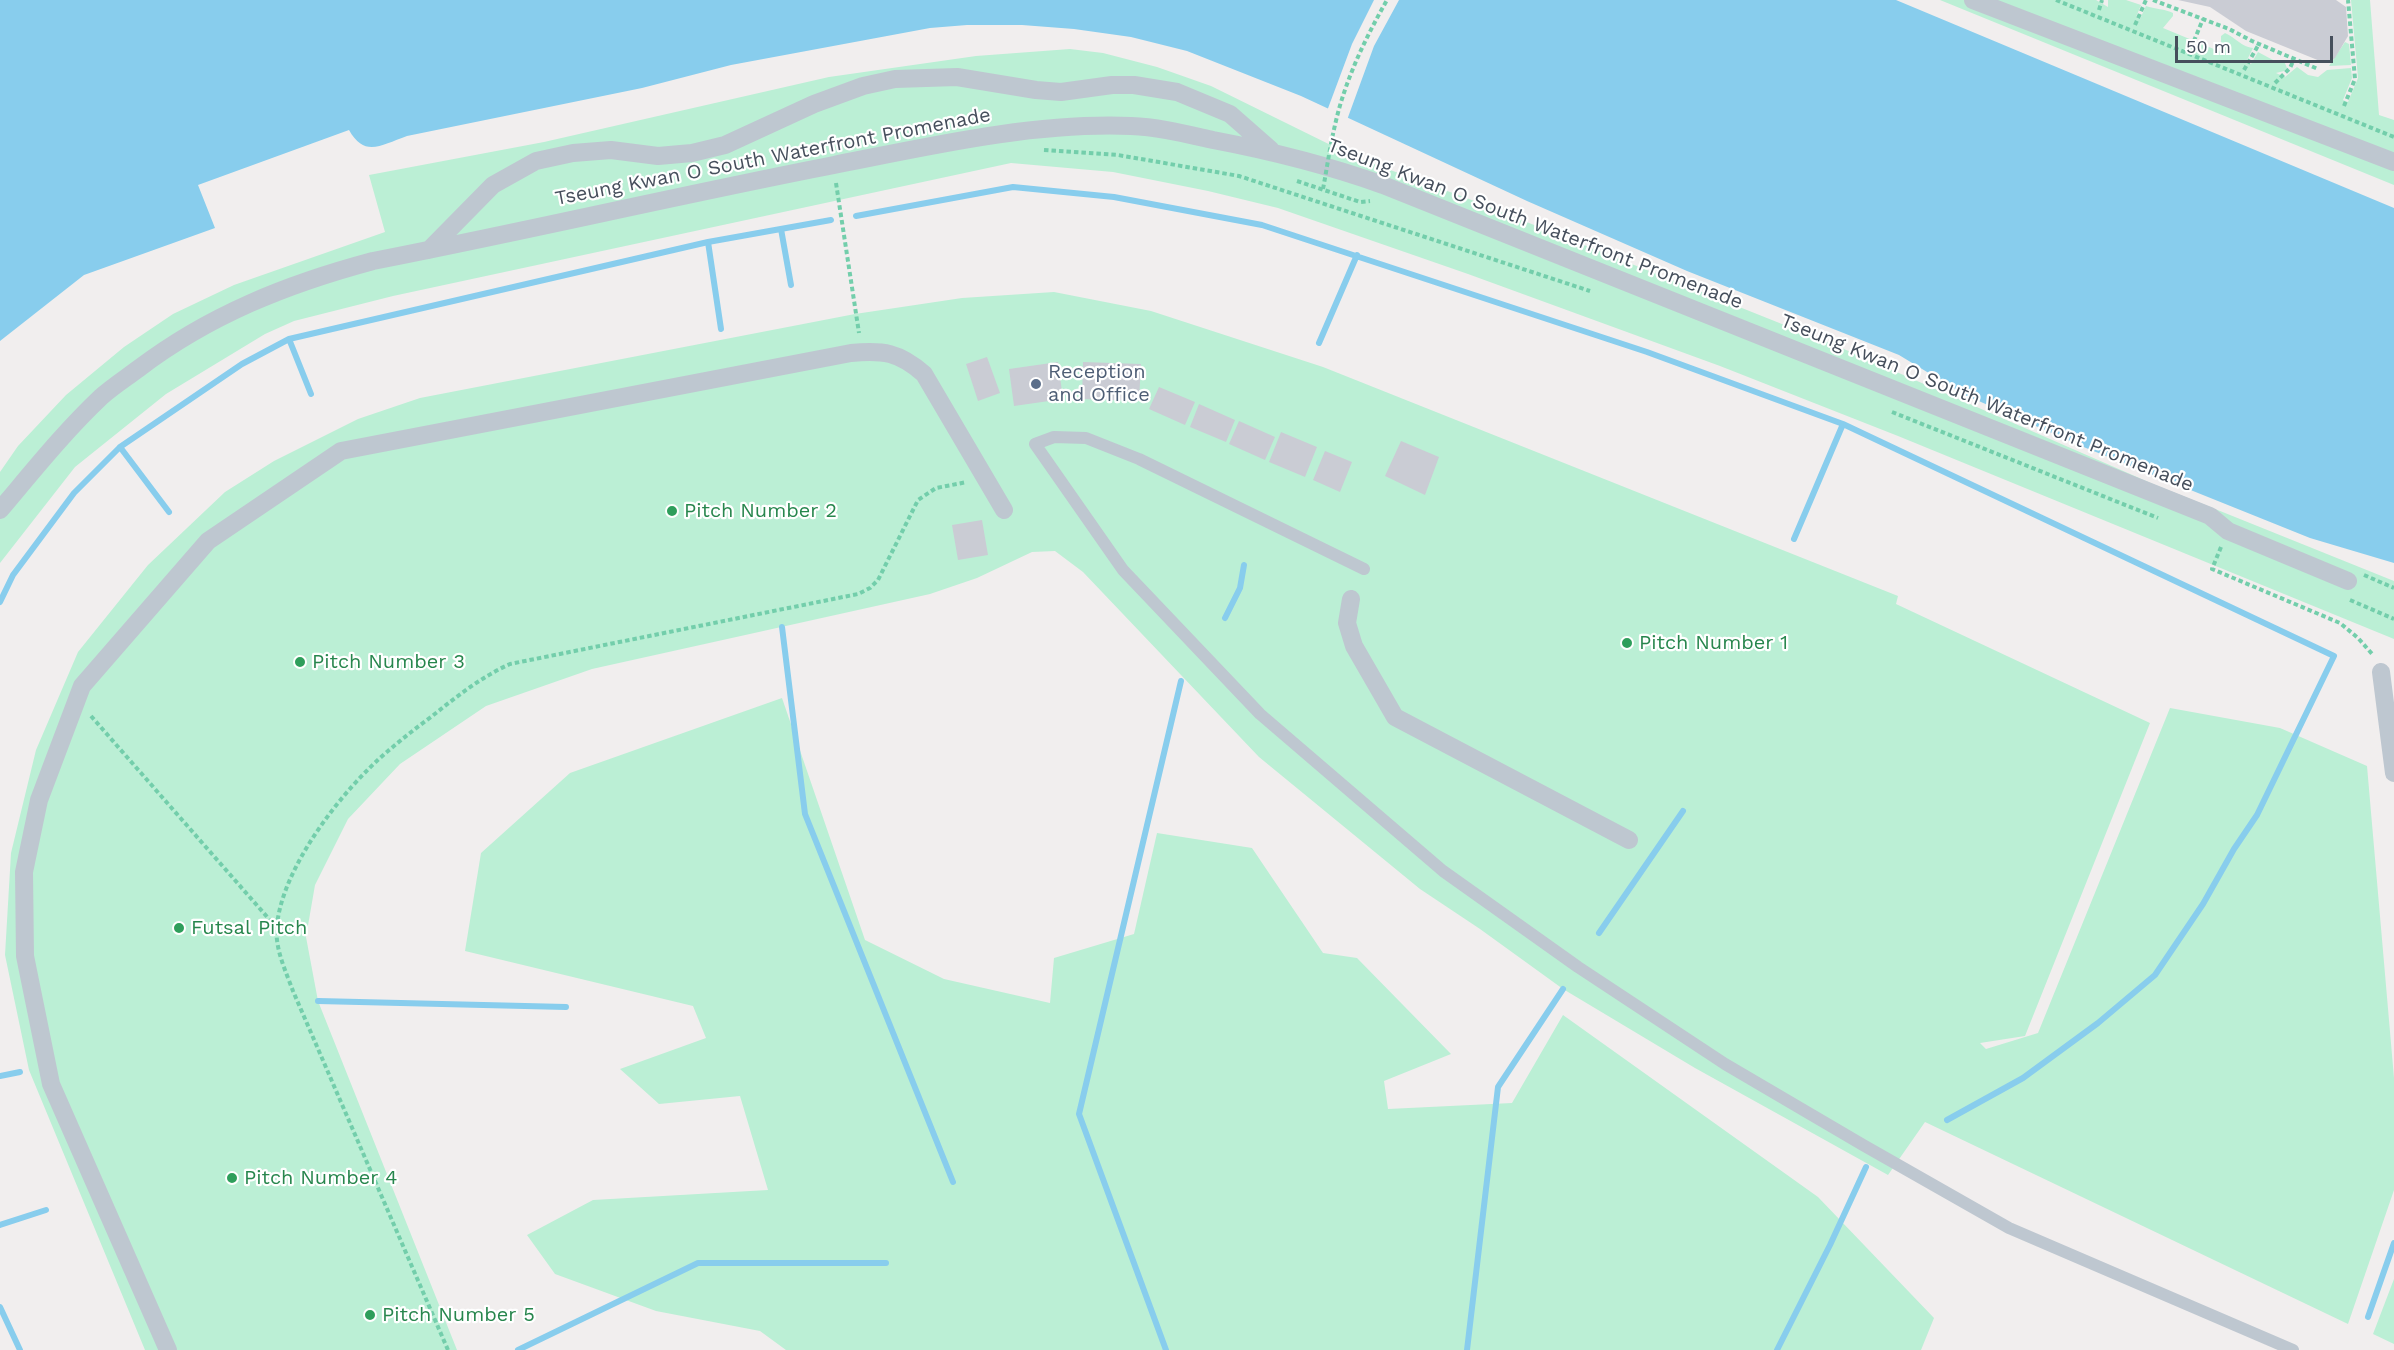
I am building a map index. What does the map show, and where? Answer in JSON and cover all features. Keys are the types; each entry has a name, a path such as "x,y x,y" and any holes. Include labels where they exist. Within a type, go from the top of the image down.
{"street":[{"path":"1973,0 2394,162"},
{"path":"429,250 493,185 536,161 573,153 611,150 658,156 725,145 814,104 863,86 895,79 957,76 1036,90 1061,92 1112,84 1177,92 1230,114 1272,151"},
{"name":"Tseung Kwan O South Waterfront Promenade","path":"0,510 65,434 103,395 190,333 244,305 332,272 373,261 896,152 1009,134 1098,126 1133,126 1166,130 1272,151 1383,185 2210,516 2228,531 2345,589"},
{"path":"168,1350 51,1084 25,956 24,873 39,800 82,686 208,541 341,451 851,353 880,351 912,363 924,374 1004,510"},
{"path":"1352,599 1347,623 1354,645 1395,717 1629,840"},
{"path":"2381,672 2394,773"}],"lane":[{"path":"1364,569 1139,459 1086,438 1054,437 1035,444 1123,570 1260,714 1443,871 1578,968 1725,1064 2009,1228 2293,1350"}],"path":[{"path":"1323,189 1335,124 1347,86 1363,46 1387,0"},
{"path":"2056,0 2394,137"},
{"path":"2099,10 2102,0"},
{"path":"2135,25 2146,0"},
{"path":"2153,0 2229,28 2259,44 2318,69"},
{"path":"2344,106 2355,78 2348,0"},
{"path":"2191,48 2203,19"},
{"path":"2244,70 2259,44"},
{"path":"2275,83 2290,68 2294,59"},
{"path":"1036,150 1118,155 1239,176 1599,294"},
{"path":"1313,186 1360,202"},
{"path":"839,202 855,314"},
{"path":"1886,410 2169,522"},
{"path":"448,1350 293,992 282,961 276,928 282,897 302,856 340,800 386,752 491,672 510,664 858,594 870,588 878,580 918,500 936,488 986,478"},
{"path":"2228,531 2212,569 2313,610 2340,624 2358,638 2372,655 2381,672"},
{"path":"2345,589 2394,619"},
{"path":"77,699 276,928"}],"green space":[{"path":"1940,0 2096,0 2108,7 2108,0 2126,0 2141,5 2136,17 2140,19 2146,6 2173,13 2163,28 2221,52 2221,36 2225,33 2253,48 2246,62 2251,64 2258,52 2273,60 2284,61 2287,68 2276,73 2285,77 2297,67 2308,75 2318,77 2327,70 2351,68 2352,78 2343,100 2348,102 2358,78 2351,0 2370,0 2379,115 2394,120 2394,185"},
{"path":"2345,42 2349,44 2351,65 2329,66"},
{"path":"1070,49 1103,53 1157,67 1211,86 1355,157 1469,199 1837,346 2153,484 2394,581 2394,639 1898,436 1720,366 1468,274 1278,208 1113,172 1011,163 393,296 294,321 265,334 166,394 75,467 0,563 0,472 18,446 66,395 124,347 173,314 234,285 385,232 369,175 544,142 829,77 976,56"},
{"path":"1054,292 1151,311 1323,367 1898,596 1896,604 2150,723 2025,1036 1980,1043 1986,1049 2038,1033 2170,708 2280,728 2367,766 2394,1078 2394,1190 2348,1324 1925,1122 1888,1175 1695,1068 1563,989 1420,889 1259,757 1083,572 1055,551 1032,552 977,578 930,594 592,669 486,706 400,764 348,819 315,885 306,937 318,1001 457,1350 145,1350 29,1070 5,955 11,853 36,750 78,652 148,565 225,492 274,461 358,419 420,398 855,314 962,298"},
{"path":"782,698 865,940 944,979 1050,1003 1054,958 1134,934 1157,833 1252,848 1323,953 1357,958 1451,1054 1384,1081 1388,1109 1512,1103 1563,1015 1818,1197 1934,1318 1921,1350 786,1350 760,1331 656,1311 555,1274 527,1235 593,1200 768,1190 740,1096 659,1104 620,1069 706,1038 693,1006 465,951 481,853 570,773"},
{"path":"2394,1279 2394,1344 2373,1334"}],"water":[{"path":"0,0 1896,0 2394,208 2394,563 2310,538 2086,448 1965,395 1899,355 1687,271 1527,201 1301,96 1187,51 1131,37 1074,29 1022,25 930,28 731,65 642,88 407,136 374,147 361,144 349,130 198,185 215,228 84,275 0,341"}],"pier":[{"path":"1374,0 1399,0 1374,46 1347,120 1327,111 1352,44"}],"building":[{"path":"2178,0 2336,0 2346,7 2348,36 2335,58 2331,61 2320,61 2246,31 2210,7"},
{"path":"987,357 1000,393 978,401 966,364"},
{"name":"Reception and Office","path":"1058,362 1063,399 1014,406 1009,369"},
{"path":"1083,362 1141,364 1139,401 1082,399"},
{"path":"1159,387 1195,402 1185,425 1149,409"},
{"path":"1199,404 1235,420 1226,442 1190,427"},
{"path":"1239,421 1275,437 1265,460 1229,444"},
{"path":"1281,432 1317,447 1305,477 1269,462"},
{"path":"1401,441 1439,457 1425,495 1385,476"},
{"path":"1325,451 1352,462 1340,492 1313,480"},
{"path":"982,520 988,555 958,560 952,525"}],"waterway":[{"path":"856,216 1013,187 1114,197 1262,225 1647,352 1843,424 2334,656 2257,815 2234,849 2203,904 2155,975 2098,1023 2023,1078 1947,1120"},
{"path":"0,602 13,575 74,493 120,447 242,364 289,339 708,242 831,220"},
{"path":"781,229 791,285"},
{"path":"708,242 721,329"},
{"path":"1319,343 1357,255"},
{"path":"289,339 311,394"},
{"path":"1794,539 1843,424"},
{"path":"120,447 169,512"},
{"path":"1225,618 1240,588 1244,565"},
{"path":"782,627 805,814 953,1182"},
{"path":"1166,1350 1079,1114 1181,681"},
{"path":"1599,933 1683,811"},
{"path":"1467,1350 1498,1087 1563,989"},
{"path":"318,1001 566,1007"},
{"path":"0,1076 20,1072"},
{"path":"1777,1350 1866,1167"},
{"path":"0,1225 46,1210"},
{"path":"2368,1317 2394,1243"},
{"path":"518,1350 698,1263 886,1263"},
{"path":"0,1307 20,1350"}],"place":[{"name":"Reception and Office","path":"1036,384"},
{"name":"Pitch Number 2","path":"672,511"},
{"name":"Pitch Number 1","path":"1627,643"},
{"name":"Pitch Number 3","path":"300,662"},
{"name":"Futsal Pitch","path":"179,928"},
{"name":"Pitch Number 4","path":"232,1178"},
{"name":"Pitch Number 5","path":"370,1315"}]}
